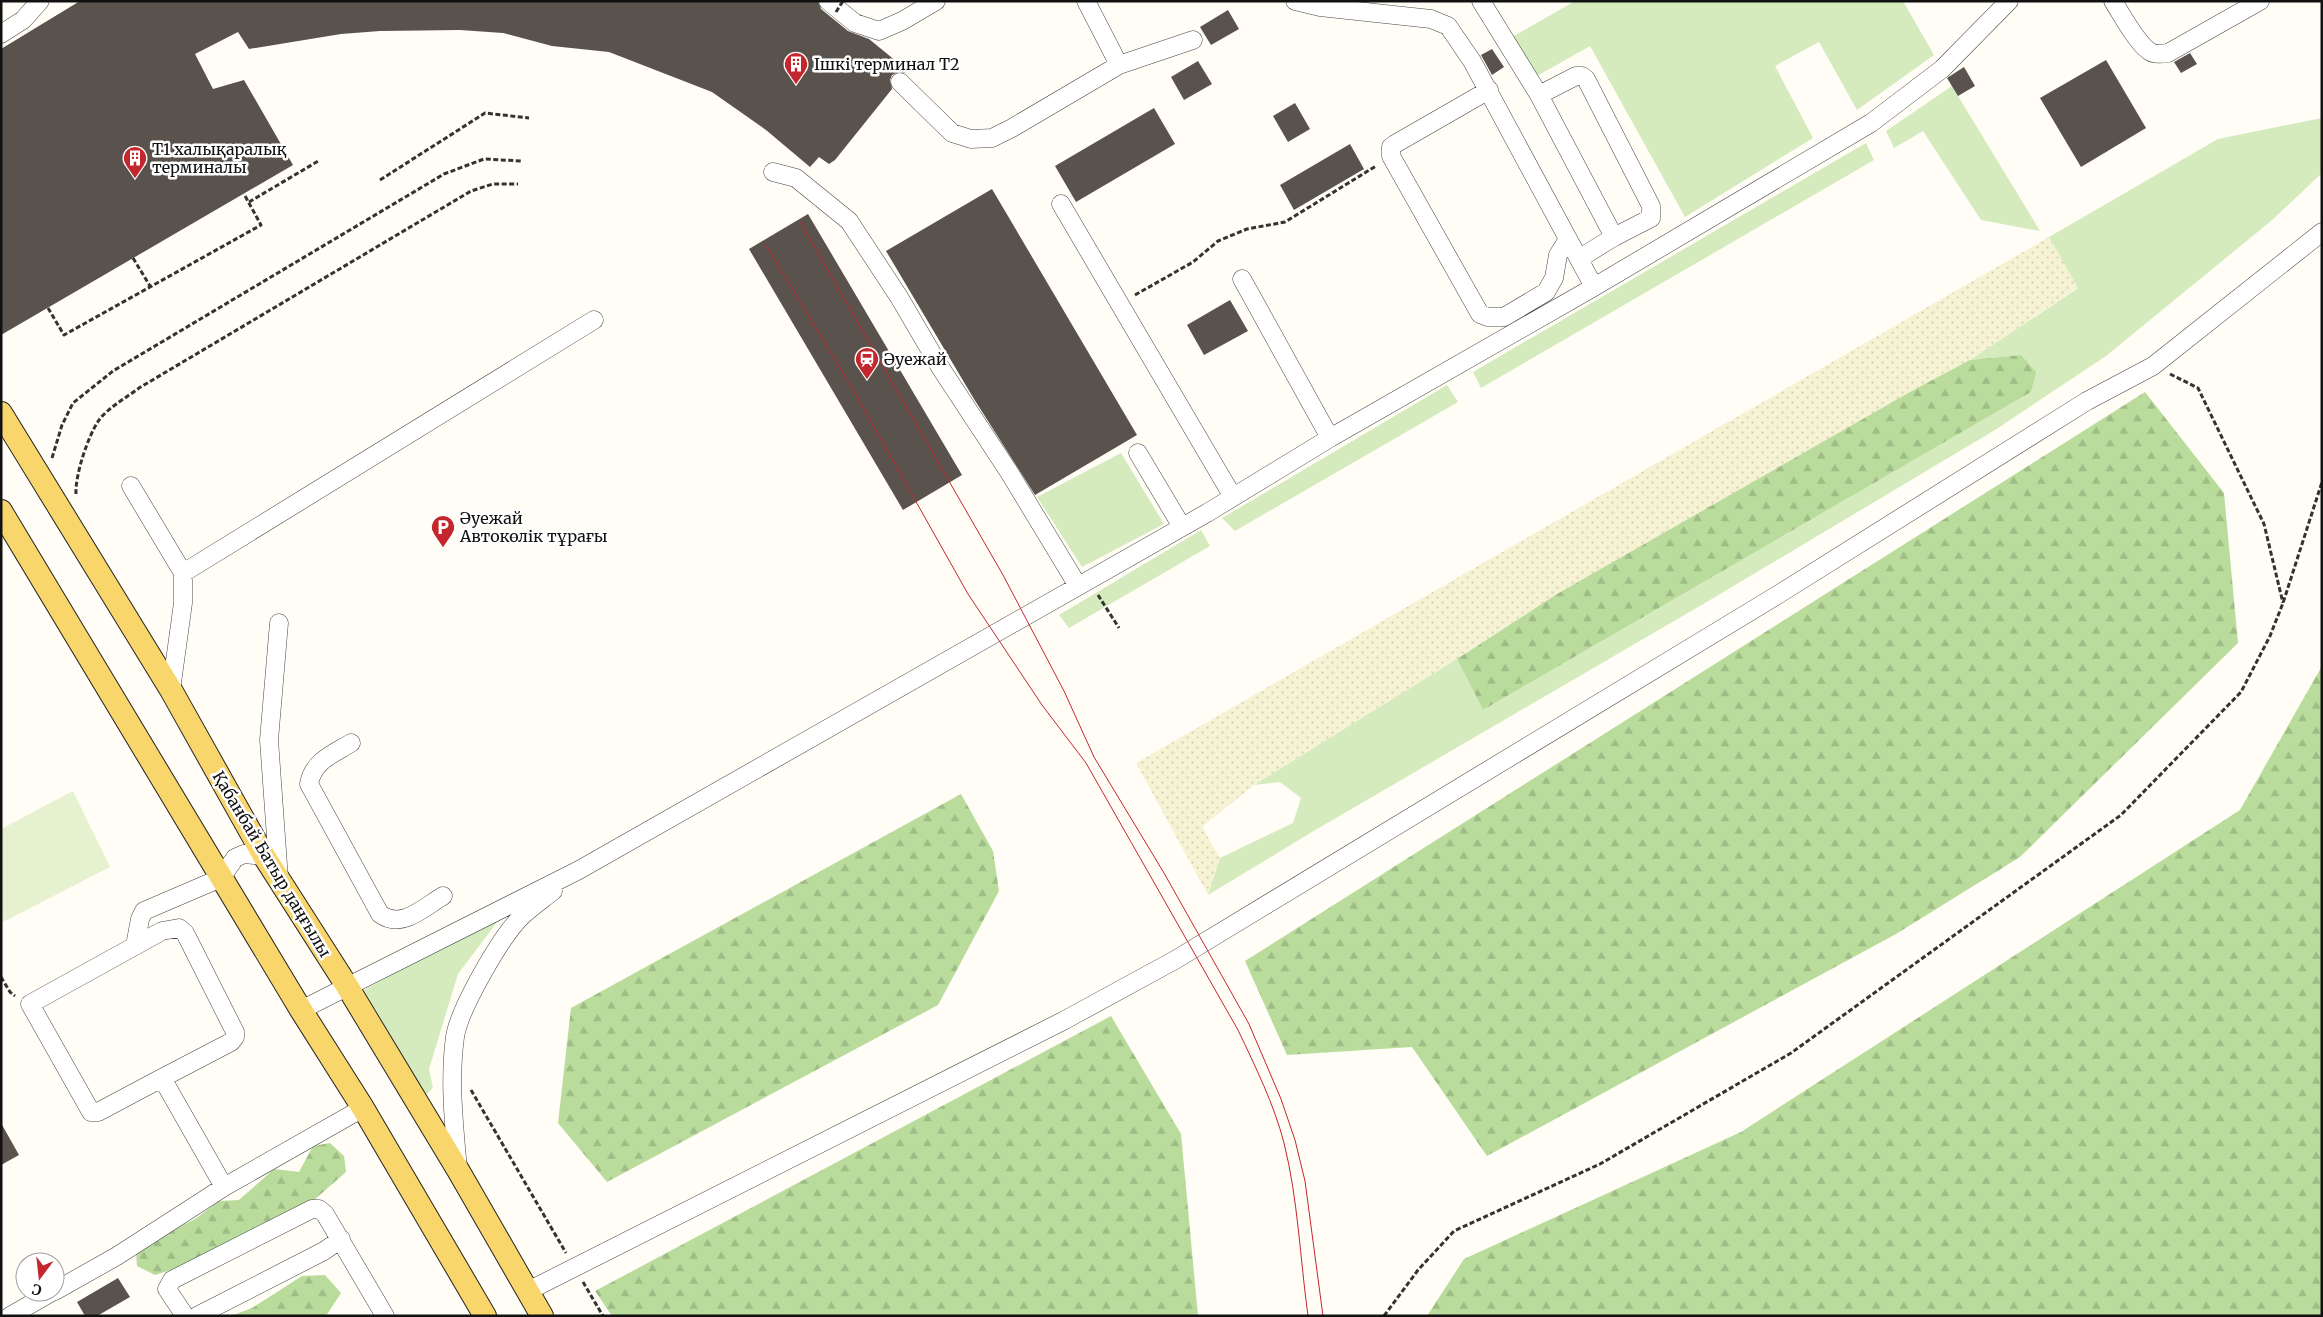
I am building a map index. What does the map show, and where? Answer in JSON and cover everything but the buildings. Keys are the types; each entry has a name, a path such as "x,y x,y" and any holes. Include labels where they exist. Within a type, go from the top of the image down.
{"main road":[{"name":"Қабанбай Батыр даңғылы","path":"1,413 170,690 264,856 347,986 458,1170 542,1316"},
{"path":"1,511 301,1010 363,1108 485,1316"}],"lane":[{"path":"1,34 22,20 40,1"},
{"path":"832,7 855,23 879,31 902,21 936,1"},
{"path":"1086,1 1119,65"},
{"path":"1295,1 1320,7 1431,19 1448,26 1489,90 1594,287"},
{"path":"1481,1 1539,95 1614,237"},
{"path":"301,1010 579,870 1182,527 1330,438 1594,287 1871,123 1942,69 2008,1"},
{"path":"2113,1 2143,45 2150,52 2158,54 2168,53 2260,1"},
{"path":"900,82 952,133 971,139 992,138 1119,65 1193,40"},
{"path":"1539,95 1576,76 1582,76 1586,79 1651,206 1651,218 1614,237 1580,258"},
{"path":"1489,90 1395,144 1391,147 1391,156 1480,314 1488,317 1504,317 1546,292 1551,285 1558,255 1568,239"},
{"path":"773,172 796,178 849,221 899,297 940,367 1083,583"},
{"path":"1061,204 1119,306 1233,497"},
{"path":"528,1291 1063,1022 1175,960 1779,594 2087,400 2153,366 2322,232"},
{"path":"1242,279 1330,438"},
{"path":"183,574 594,320"},
{"path":"1138,453 1182,527"},
{"path":"131,486 183,574 183,603 170,690"},
{"path":"279,879 269,740 280,622"},
{"path":"351,743 318,763 313,769 309,784 380,914 387,919 402,920 443,896"},
{"path":"134,946 140,919 144,911 222,878 235,858 244,854 264,856"},
{"path":"458,1170 452,1081 456,1034 475,986 520,918 579,870"},
{"path":"171,928 179,928 185,934 235,1032 235,1037 231,1042 98,1112 91,1112 30,1004 134,946 171,928"},
{"path":"162,1078 224,1187"},
{"path":"65,1285 117,1256 224,1187 363,1108"},
{"path":"185,1316 167,1289 172,1280 312,1209 319,1210 325,1214 385,1316"},
{"path":"197,1316 324,1251 341,1239"},
{"path":"10,1316 35,1302"}],"path":[{"path":"832,7 843,1"},
{"path":"380,180 485,113 528,118"},
{"path":"1119,306 1193,262 1218,241 1247,229 1285,222 1345,187 1391,156"},
{"path":"51,463 62,425 73,402 112,371 444,174 484,159 521,161"},
{"path":"249,202 320,160"},
{"path":"76,496 81,466 88,442 99,420 139,388 471,191 493,184 518,184"},
{"path":"48,308 64,335 262,225 244,194"},
{"path":"133,258 150,286"},
{"path":"2153,366 2198,388 2264,524 2283,604"},
{"path":"1384,1316 1418,1270 1454,1231 1600,1164 1791,1053 2121,815 2241,692 2283,604 2322,482"},
{"path":"1083,583 1119,628"},
{"path":"1,977 10,992 30,1004"},
{"path":"454,1061 603,1316"}],"shaded area":[{"path":"2049,237 2078,287 1970,360 1557,594 1457,659 1254,785 1202,827 1220,858 1208,895 1136,763"}],"green space":[{"path":"1575,1 1903,1 1934,55 1857,110 1819,42 1775,66 1813,138 1685,217 1590,46 1530,80 1505,41"},
{"path":"1952,86 2040,231 1981,220 1923,131 1894,148 1886,131"},
{"path":"2322,118 2322,173 2271,221 2106,356 1995,430 1208,895 1220,858 1293,823 1301,798 1280,782 1254,785 1457,659 1483,710 2031,392 2021,355 1970,360 2078,288 2049,237 2218,139"},
{"path":"1866,143 1874,160 1481,388 1473,372"},
{"path":"2021,355 2036,372 2031,392 1483,710 1457,659 1557,594 1910,392 1970,360"},
{"path":"1447,385 1458,402 1235,531 1222,518"},
{"path":"2145,392 2224,493 2238,643 2020,857 1896,934 1487,1156 1412,1047 1287,1055 1245,961"},
{"path":"1121,453 1164,524 1082,567 1037,497"},
{"path":"1201,530 1210,546 1069,628 1059,615"},
{"path":"2322,666 2322,1316 1427,1316 1464,1259 1741,1132 2240,810"},
{"path":"73,791 110,867 1,923 1,829"},
{"path":"961,794 993,851 999,891 938,1005 607,1182 558,1123 571,1008"},
{"path":"504,913 458,974 429,1069 433,1088 426,1095 364,990"},
{"path":"1111,1016 1181,1134 1198,1316 612,1316 595,1291"},
{"path":"330,1143 344,1156 346,1172 305,1208 206,1259 155,1275 137,1266 136,1253 151,1241 195,1219 219,1201 239,1200 274,1169 299,1172 313,1146"},
{"path":"325,1275 341,1293 326,1316 231,1316 252,1308 302,1276"}],"tram line":[{"path":"800,222 1003,575 1064,691 1094,757 1164,873 1249,1024 1281,1099 1295,1140 1305,1181 1323,1316"},
{"path":"766,245 852,388 968,594 1042,705 1086,763 1238,1030 1270,1100 1284,1143 1296,1207 1308,1316"}],"place":[{"name":"Ішкі терминал T2","path":"796,85"},
{"name":"T1 халықаралық терминалы","path":"135,179"},
{"name":"Әуежай","path":"867,380"},
{"name":"Әуежай Автокөлік тұрағы","path":"443,548"}]}
